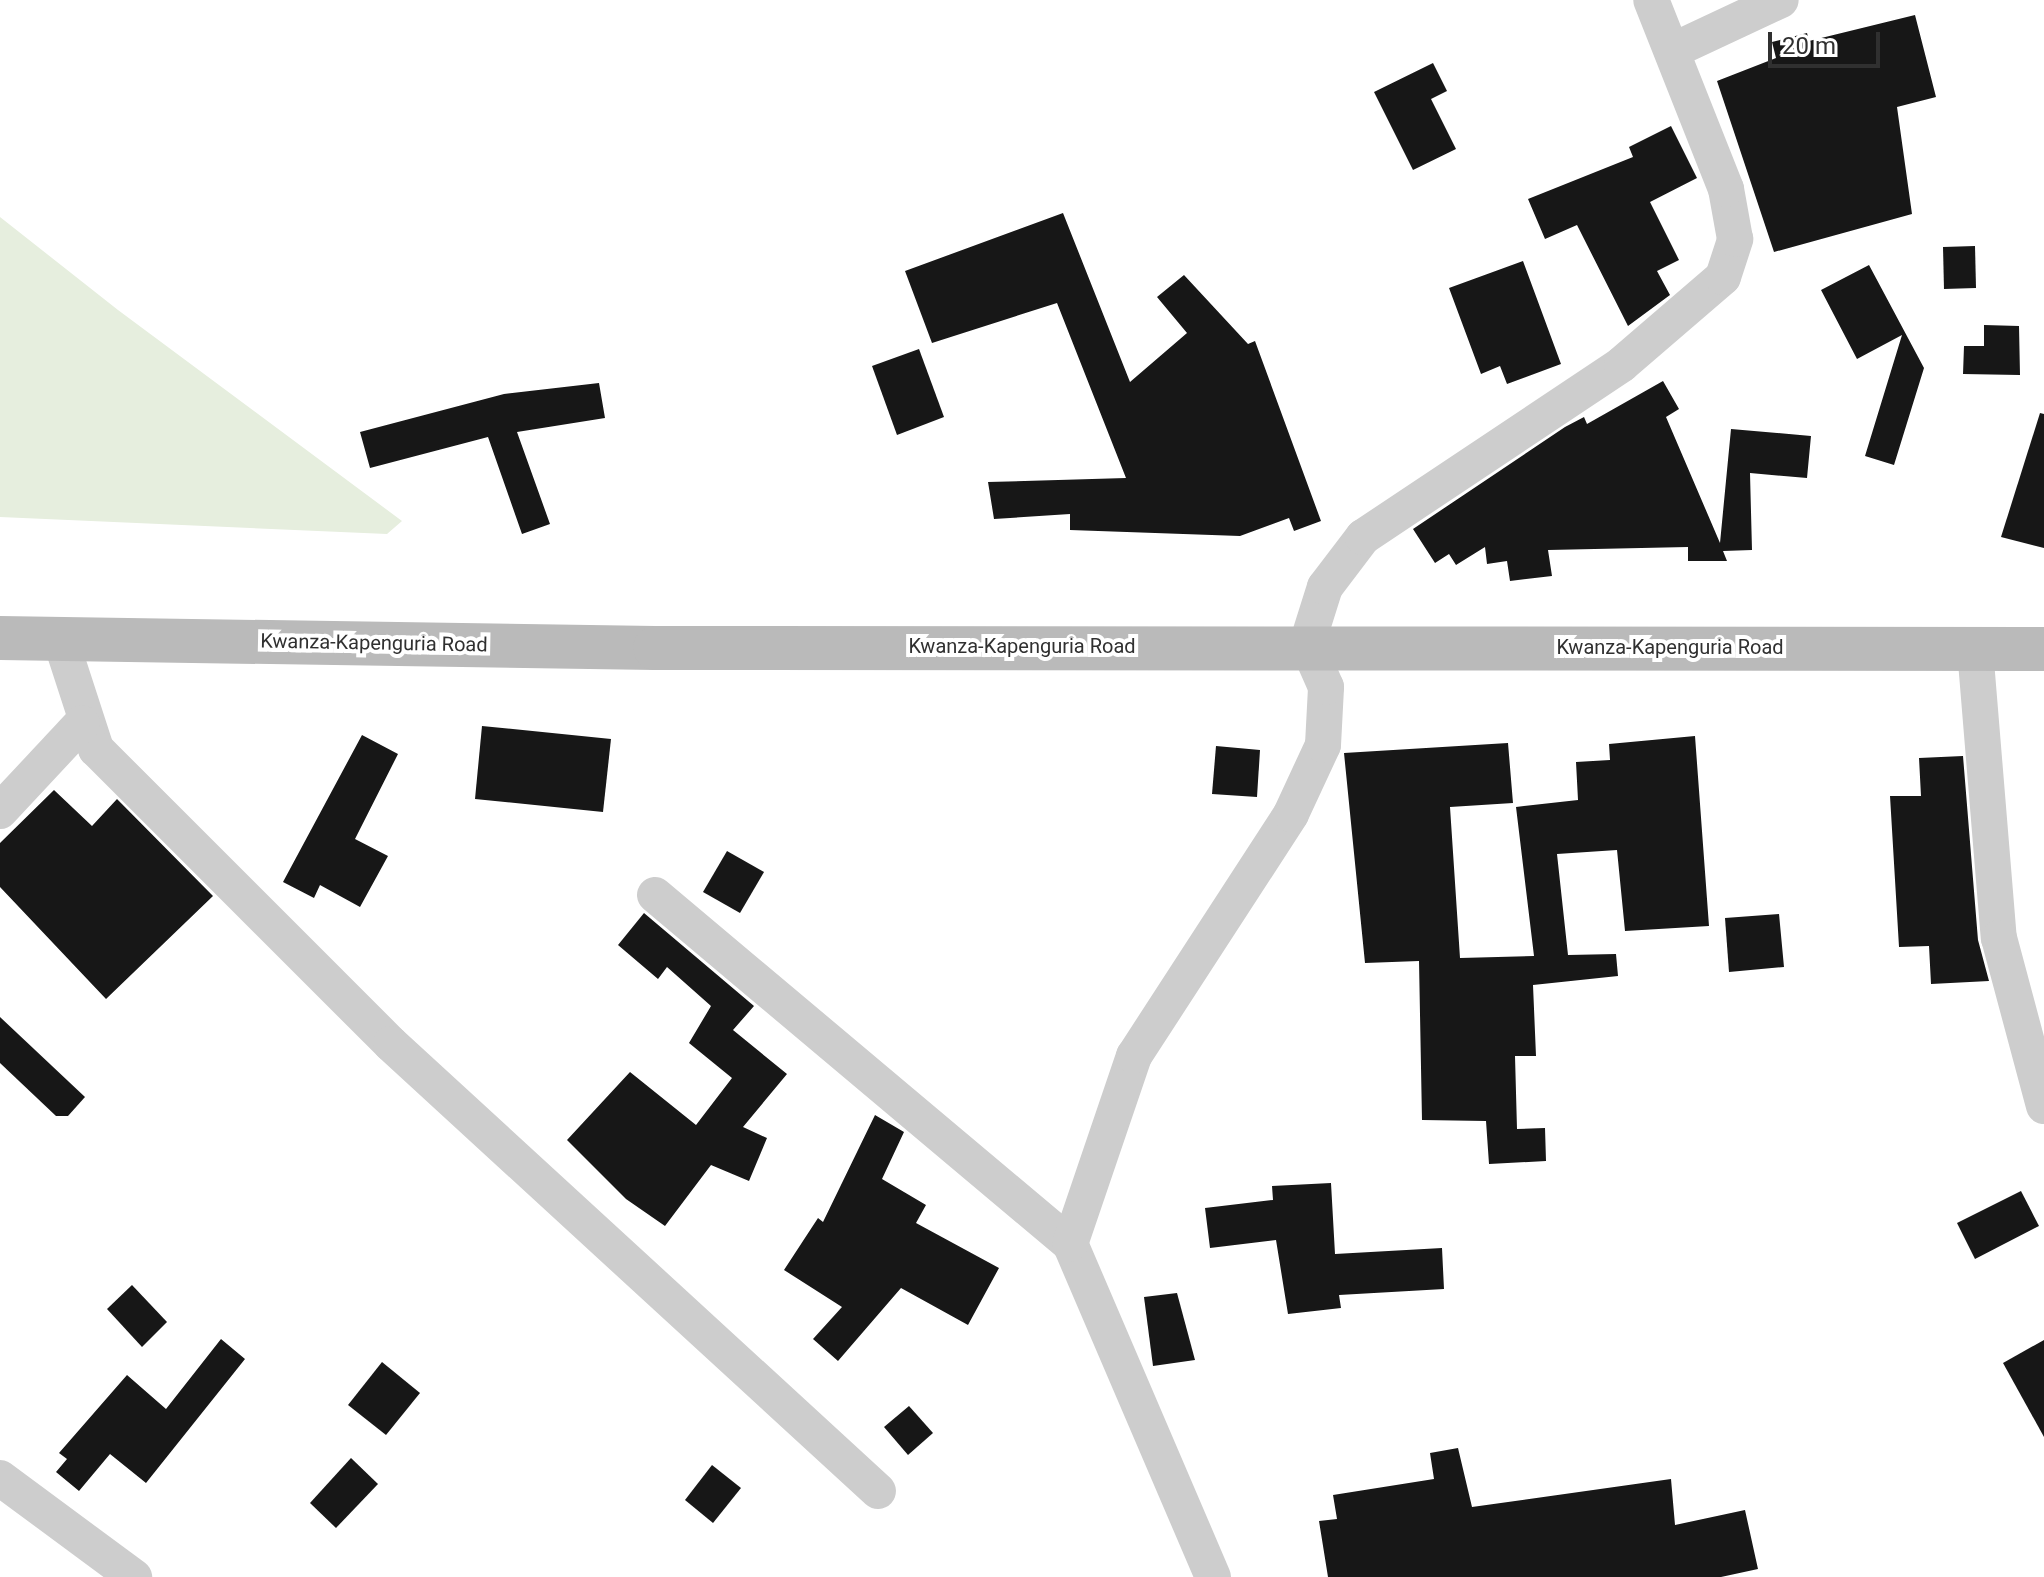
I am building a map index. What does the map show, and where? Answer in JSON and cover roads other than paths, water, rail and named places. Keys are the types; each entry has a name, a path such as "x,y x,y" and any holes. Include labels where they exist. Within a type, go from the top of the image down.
{"street":[{"path":"1070,1244 1134,1056 1291,814 1323,745 1326,687 1307,644 1325,587 1363,537 1622,364 1723,277 1735,239 1726,189 1651,0"},
{"path":"1672,51 1781,0"},
{"name":"Kwanza-Kapenguria Road","path":"0,638 655,648 1307,644 2044,649"},
{"path":"60,638 82,723 125,778 391,1044 878,1491"},
{"path":"1975,649 1999,938 2044,1106"},
{"path":"0,811 82,723"},
{"path":"655,895 1070,1244 1213,1577"},
{"path":"0,1478 134,1577"}]}
